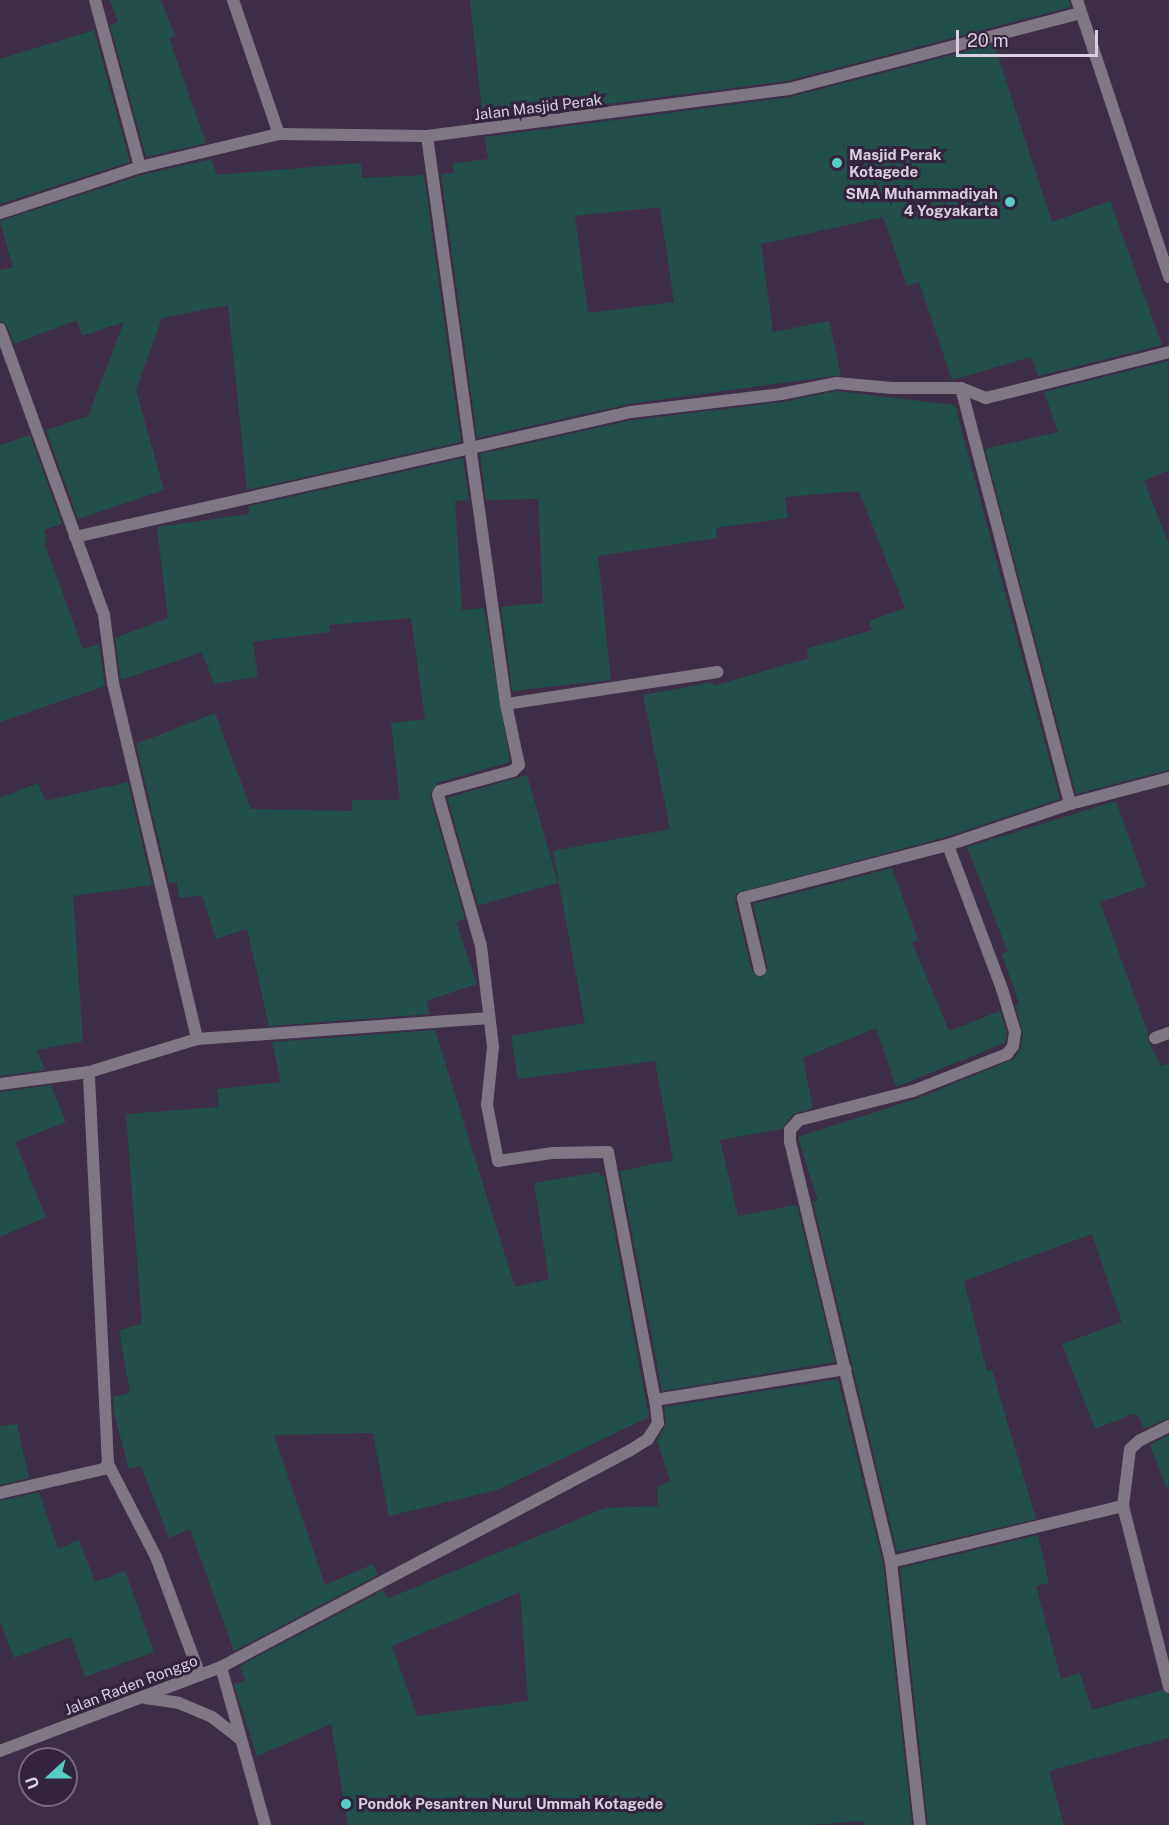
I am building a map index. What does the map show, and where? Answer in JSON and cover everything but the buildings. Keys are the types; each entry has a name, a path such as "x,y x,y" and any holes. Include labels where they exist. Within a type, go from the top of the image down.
{"street":[{"path":"94,0 140,167"},
{"path":"233,0 279,134"},
{"path":"1078,6 1169,277"},
{"name":"Jalan Masjid Perak","path":"0,213 140,167 279,134 427,136 789,89 1078,6"},
{"path":"221,1667 648,1439 658,1423 608,1152 553,1152 498,1161 487,1105 493,1047 481,946 438,795 440,790 518,769 506,704 469,448 427,136"},
{"path":"0,329 104,615 113,683 197,1038"},
{"path":"75,537 631,412 781,394 836,383 892,388 961,388 986,398 1169,352"},
{"path":"961,388 1070,804"},
{"path":"506,704 718,672"},
{"path":"760,970 743,898 948,845 1070,804 1169,778"},
{"path":"920,1825 891,1562 790,1142 790,1130 799,1120 913,1091 1007,1054 1013,1046 1015,1032 1002,989 948,845"},
{"path":"0,1084 89,1071 197,1038 489,1018"},
{"path":"1155,1038 1169,1033"},
{"path":"89,1071 108,1464 156,1557 200,1675"},
{"path":"655,1400 846,1369"},
{"path":"1169,1426 1140,1440 1130,1449 1123,1506 1169,1687"},
{"path":"0,1493 104,1470 108,1464"},
{"path":"891,1562 1123,1506"},
{"name":"Jalan Raden Ronggo","path":"0,1751 221,1667 265,1825"},
{"path":"142,1698 187,1706 212,1717 241,1740"}],"place":[{"name":"Masjid Perak Kotagede","path":"837,163"},
{"name":"SMA Muhammadiyah 4 Yogyakarta","path":"1010,202"},
{"name":"Pondok Pesantren Nurul Ummah Kotagede","path":"346,1804"}]}
